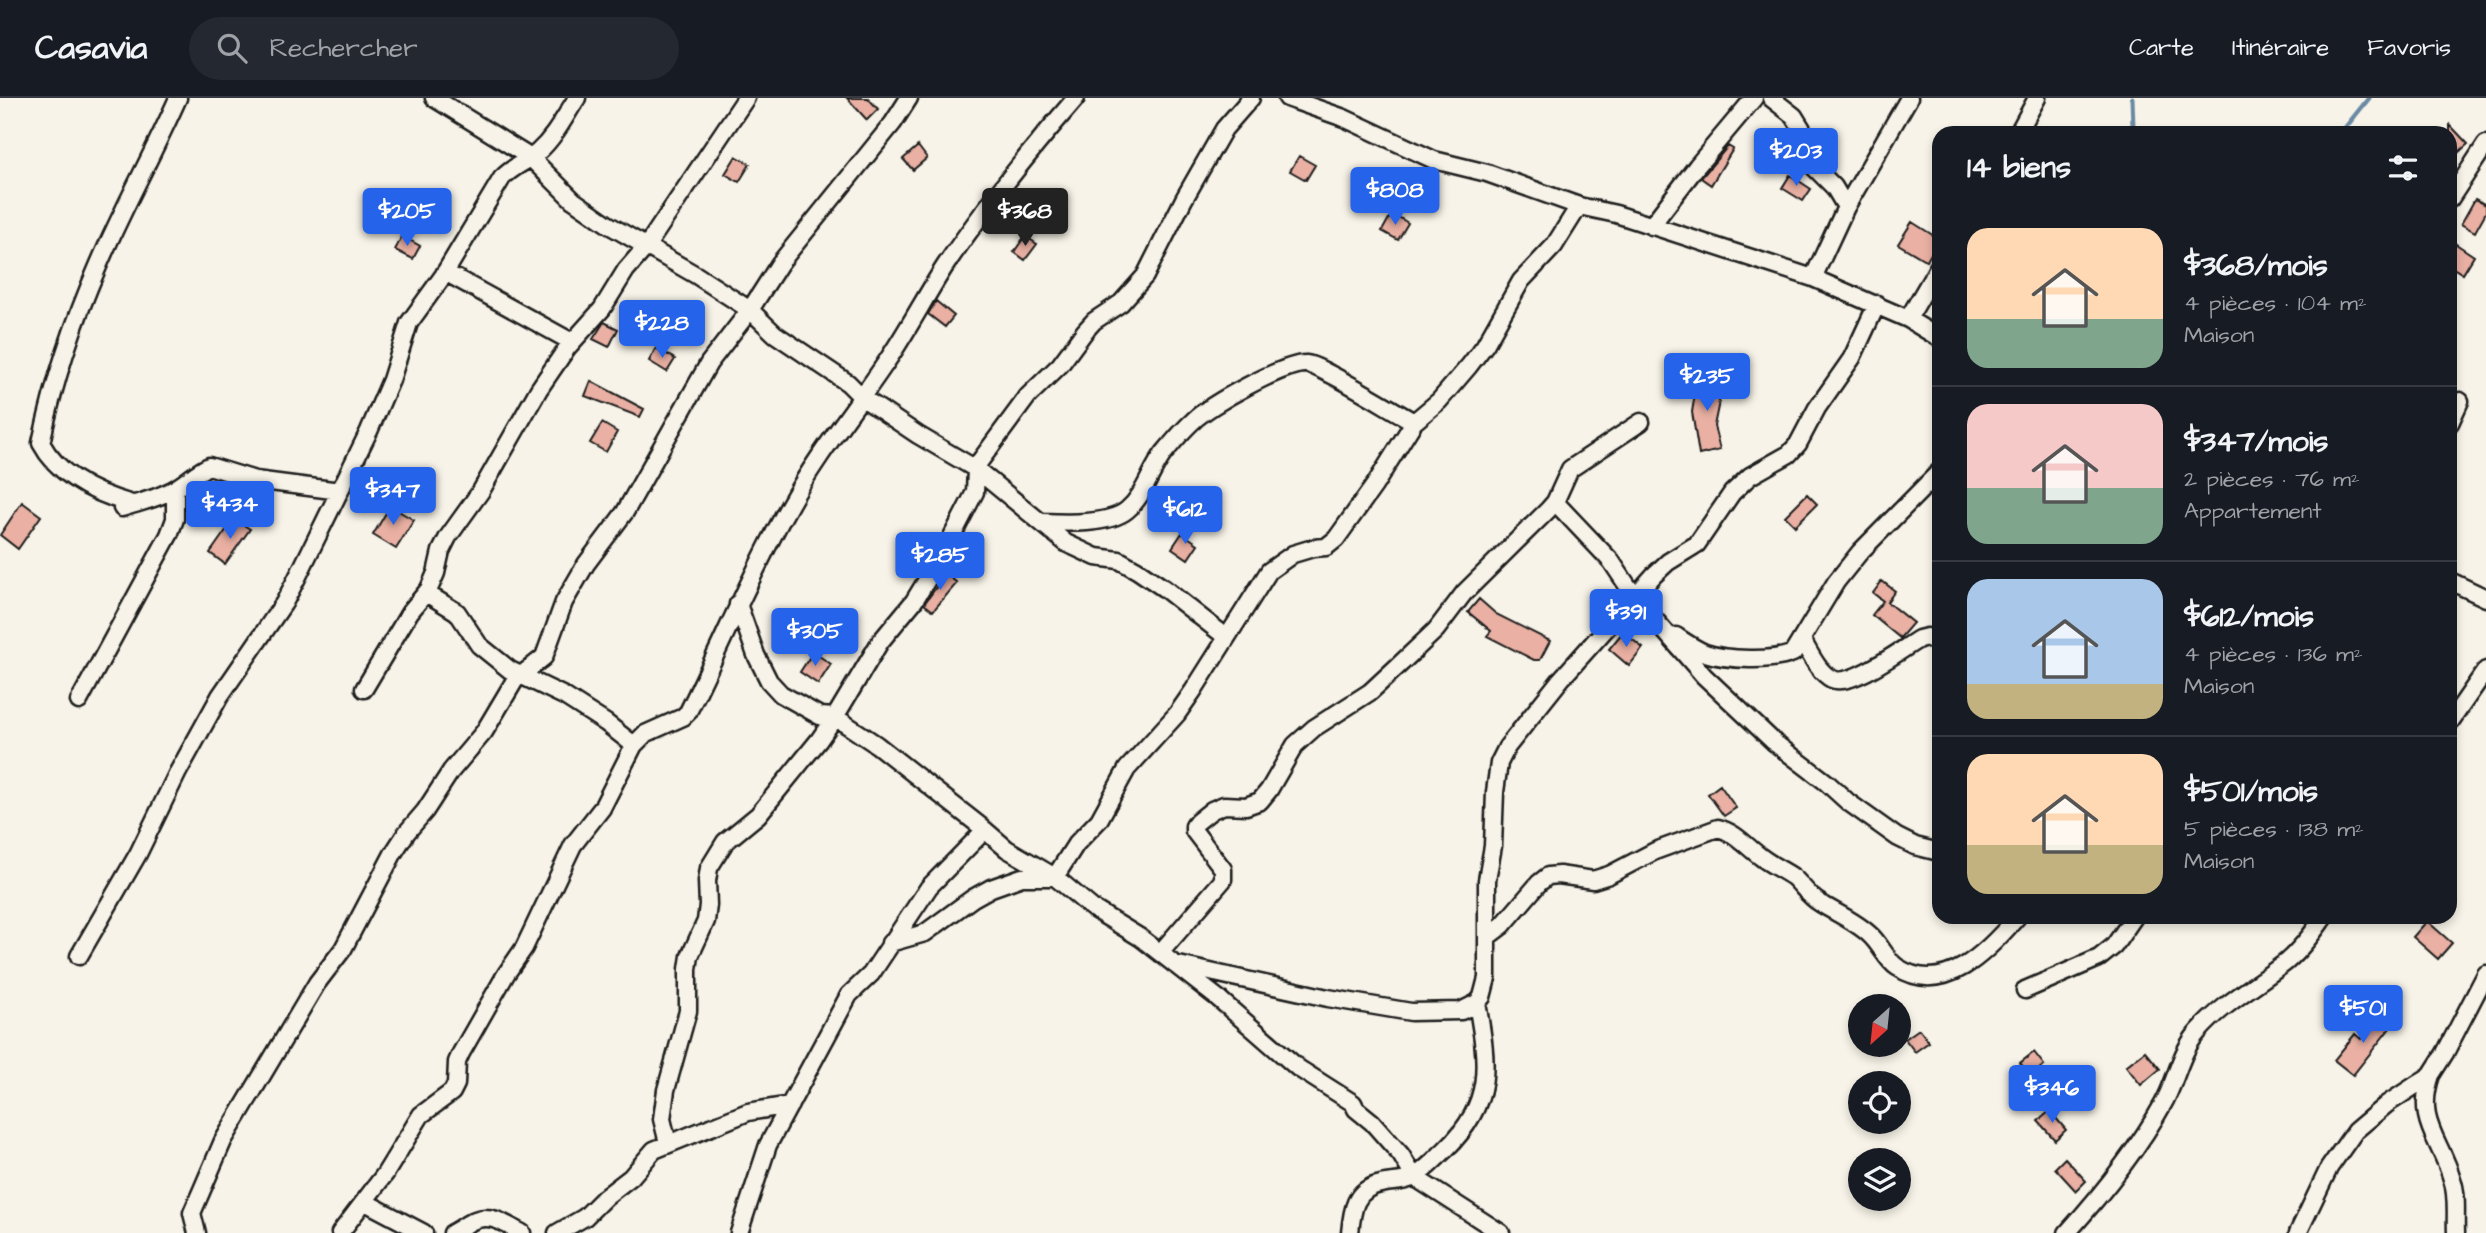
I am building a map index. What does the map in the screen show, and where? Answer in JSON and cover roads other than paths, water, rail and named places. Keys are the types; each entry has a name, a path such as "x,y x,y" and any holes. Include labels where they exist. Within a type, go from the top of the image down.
{"street":[{"path":"178,98 98,266 59,366 41,443 47,455 83,485 124,507 175,489 192,474 209,467 255,481 341,491"},
{"path":"434,98 530,158 573,200 609,225 750,310 775,334 848,383 863,398 918,435 976,468 1066,543 1083,552 1119,560 1137,570 1226,637"},
{"path":"79,956 138,854 178,772 220,696 284,603 341,491 391,380 409,323 445,272 502,178 512,167 530,158 551,139 577,98"},
{"path":"363,689 410,612 426,593 433,581 440,551 481,491 539,389 572,342 602,309 626,270 646,247 746,98"},
{"path":"197,1233 192,1213 223,1141 317,983 344,949 378,881 407,832 425,811 451,771 484,732 520,675 544,657 564,602 586,564 625,512 709,363 750,310 780,263 893,123 909,98"},
{"path":"340,1233 402,1149 421,1115 452,1092 461,1053 524,948 573,845 602,808 634,745 645,734 683,717 688,712 738,604 789,506 826,447 863,398 946,265 1042,137 1076,98"},
{"path":"668,1143 662,1119 666,1090 688,1011 688,969 705,921 709,869 724,842 758,815 835,717 880,642 914,601 944,552 975,492 976,468 1028,396 1060,365 1085,331 1094,321 1121,303 1145,276 1224,129 1251,98"},
{"path":"1287,98 1344,118 1434,159 1487,173 1579,206 1616,214 1814,278 1877,304 1932,334"},
{"path":"1651,226 1754,98"},
{"path":"1771,98 1794,116 1802,130 1805,155 1812,166 1834,187 1846,207"},
{"path":"1814,278 1846,207 1909,98"},
{"path":"2022,126 2037,98"},
{"path":"2457,189 2486,144"},
{"path":"1055,877 1076,844 1099,820 1127,769 1177,714 1269,571 1293,554 1326,547 1336,539 1374,486 1414,422 1439,401 1469,366 1521,281 1554,246 1579,206"},
{"path":"445,272 572,342"},
{"path":"1908,319 1932,278"},
{"path":"1174,964 1328,998 1411,1012 1461,1011 1477,1003 1482,997 1487,978 1487,880 1493,846 1497,775 1503,755 1516,734 1569,670 1635,597 1668,562 1697,544 1732,493 1750,476 1789,454 1798,444 1817,408 1852,358 1877,304"},
{"path":"1043,522 1086,521 1110,518 1125,512 1138,498 1166,450 1193,421 1237,393 1294,366 1307,364 1318,368 1373,396 1414,422"},
{"path":"2457,408 2460,401"},
{"path":"1160,953 1223,880 1223,869 1194,831 1197,822 1212,810 1224,805 1246,806 1260,801 1295,745 1314,728 1370,692 1436,630 1464,593 1516,544 1555,502 1563,479 1570,470 1641,422"},
{"path":"1657,621 1703,653 1730,658 1784,658 1793,653 1836,582 1860,552 1932,479"},
{"path":"79,701 169,536 175,519 175,489"},
{"path":"1555,502 1611,561 1635,597 1704,676 1799,764 1898,837 1915,846 1932,850"},
{"path":"2457,584 2486,598"},
{"path":"426,593 457,612 479,645 510,670 564,695 634,745"},
{"path":"738,604 753,648 775,689 792,702 820,716 835,717 909,769 1007,849 1055,877 1092,908 1141,937 1219,999 1298,1068 1353,1103 1356,1110 1372,1122 1401,1155 1414,1177 1501,1233"},
{"path":"1802,640 1822,670 1832,679 1840,681 1856,677 1919,639 1927,637 1932,640"},
{"path":"2457,712 2486,670"},
{"path":"1487,937 1503,925 1548,876 1593,880 1609,875 1654,851 1718,828 1728,830 1764,859 1794,878 1818,902 1871,935 1895,966 1919,975 1934,977 1959,971 1997,940 2011,924"},
{"path":"739,1233 768,1145 849,995 865,982 929,887 985,830"},
{"path":"890,943 925,933 991,888 1022,877 1055,877"},
{"path":"2025,990 2099,958 2115,946 2129,924"},
{"path":"2067,1233 2124,1163 2156,1118 2197,1032 2253,985 2287,961 2319,924"},
{"path":"2456,1233 2452,1176 2430,1129 2424,1094 2431,1075 2486,974"},
{"path":"1350,1233 1353,1206 1361,1194 1378,1184 1414,1177 1453,1142 1468,1124 1480,1101 1486,1074 1477,1003"},
{"path":"2298,1233 2329,1168 2355,1131 2387,1104 2431,1075"},
{"path":"557,1233 585,1217 599,1202 631,1177 648,1155 668,1143 748,1112 790,1105"},
{"path":"365,1202 424,1233"},
{"path":"452,1233 477,1219 493,1218 522,1233"}],"waterway":[{"path":"2132,98 2133,126"},
{"path":"2347,126 2369,98"}]}
